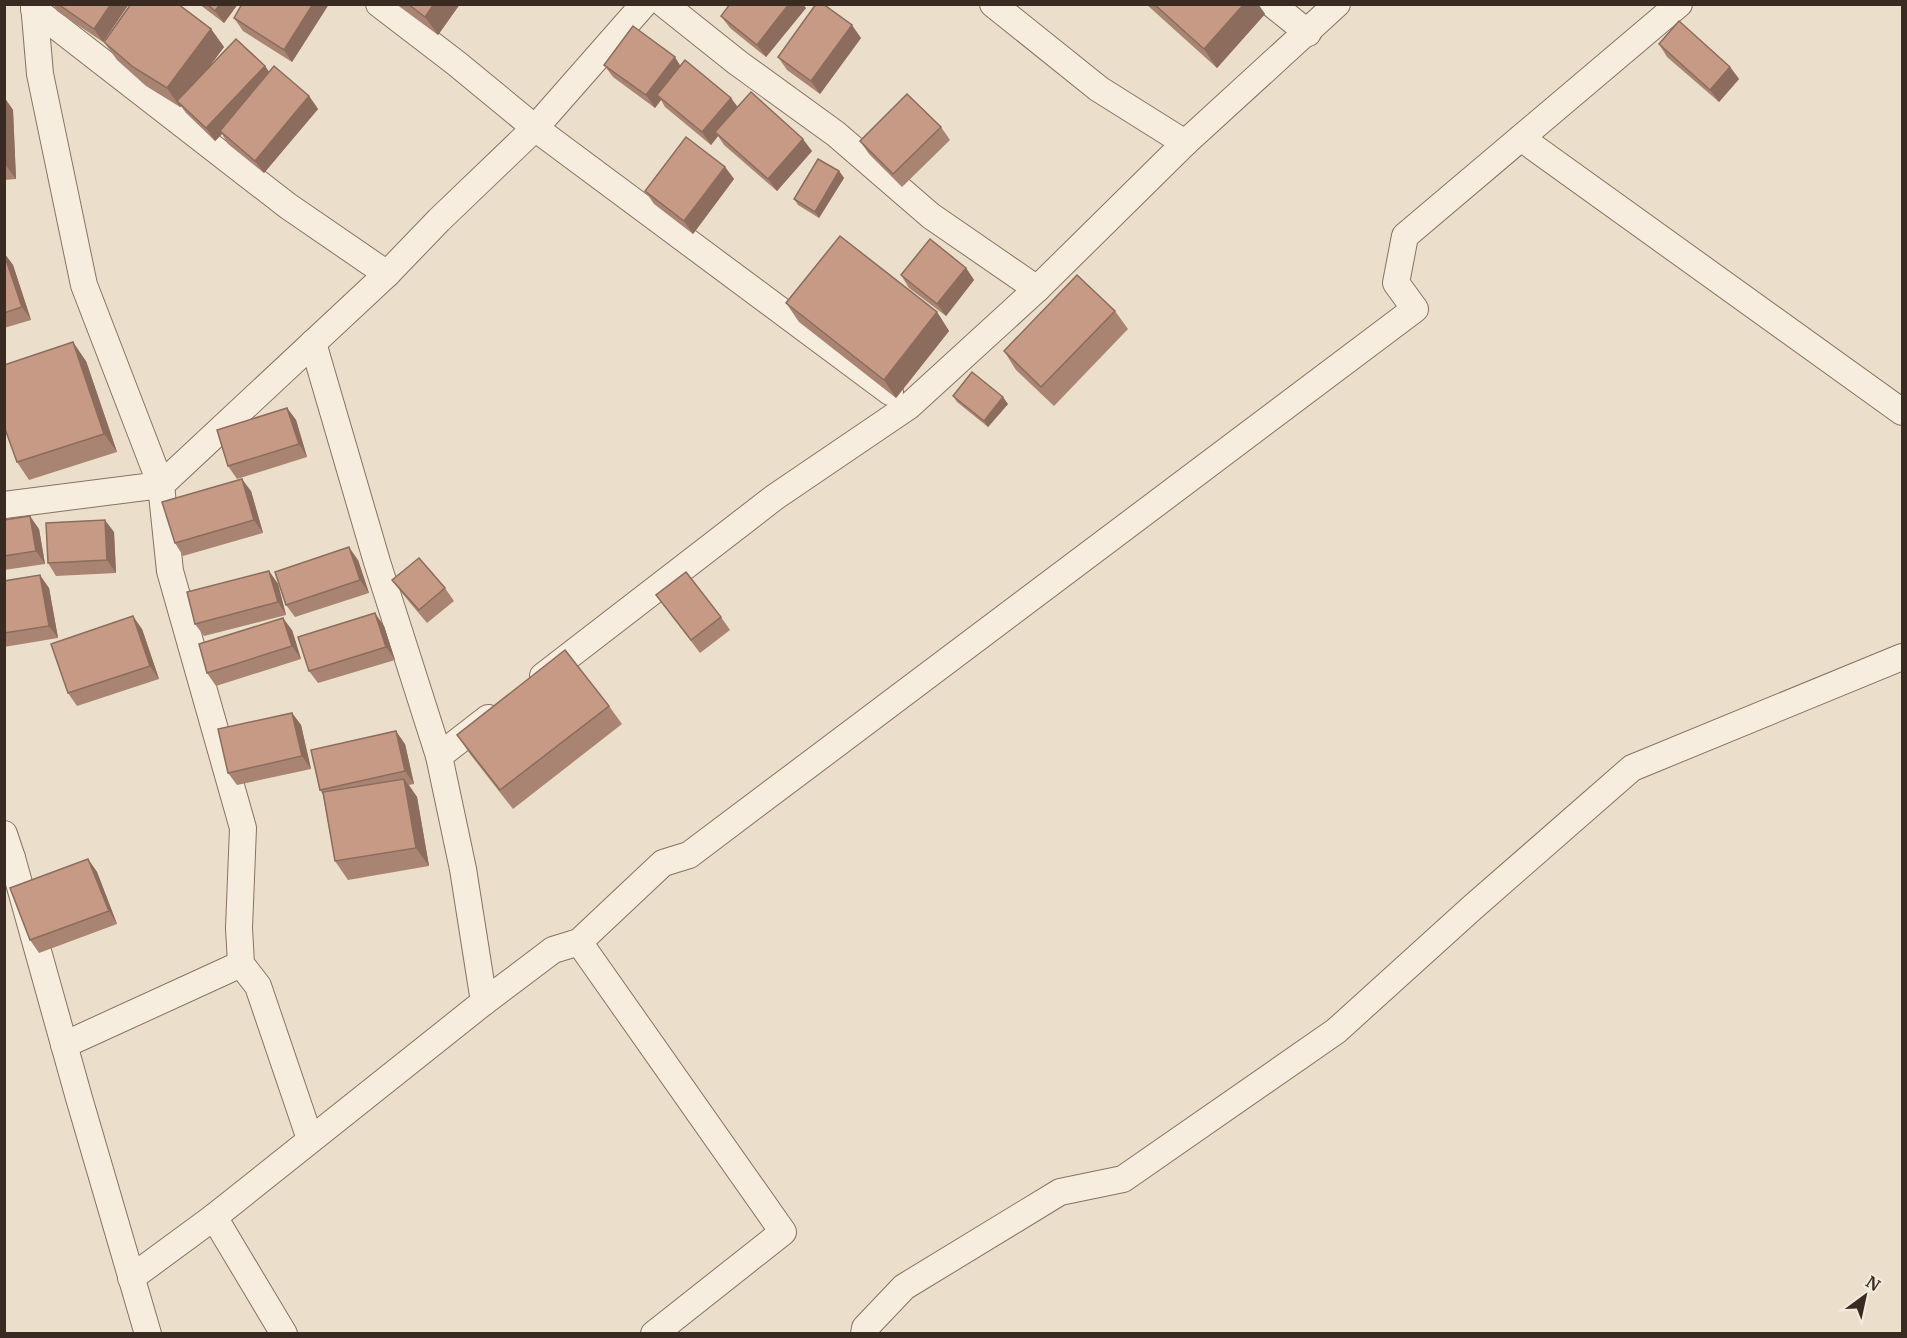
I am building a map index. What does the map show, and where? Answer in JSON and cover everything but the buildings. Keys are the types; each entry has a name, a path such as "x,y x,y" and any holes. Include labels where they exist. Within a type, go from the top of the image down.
{"street":[{"path":"379,4 535,128 909,406"},
{"path":"4,505 161,485 387,274 439,220 535,128 644,4"},
{"path":"664,4 738,63 836,134 931,216 1037,289"},
{"path":"993,4 1098,89 1185,143"},
{"path":"1272,4 1308,33"},
{"path":"439,756 774,497 909,406 1037,289 1185,143 1308,33 1337,4"},
{"path":"131,1278 214,1217 484,1002 554,950 579,942 663,863 689,855 1415,309 1396,283 1405,236 1679,4"},
{"path":"34,7 288,206 387,274"},
{"path":"34,7 40,74 84,285 161,485 170,571 243,828 239,928 241,964 258,986 310,1139"},
{"path":"1521,138 1902,412"},
{"path":"313,343 377,562 439,756 463,869 484,1002"},
{"path":"864,1334 865,1328 904,1287 1060,1192 1123,1179 1336,1031 1632,768 1902,657"},
{"path":"7,851 148,1334"},
{"path":"579,942 783,1232 654,1334"},
{"path":"64,1045 241,964"},
{"path":"214,1217 284,1334"}]}
